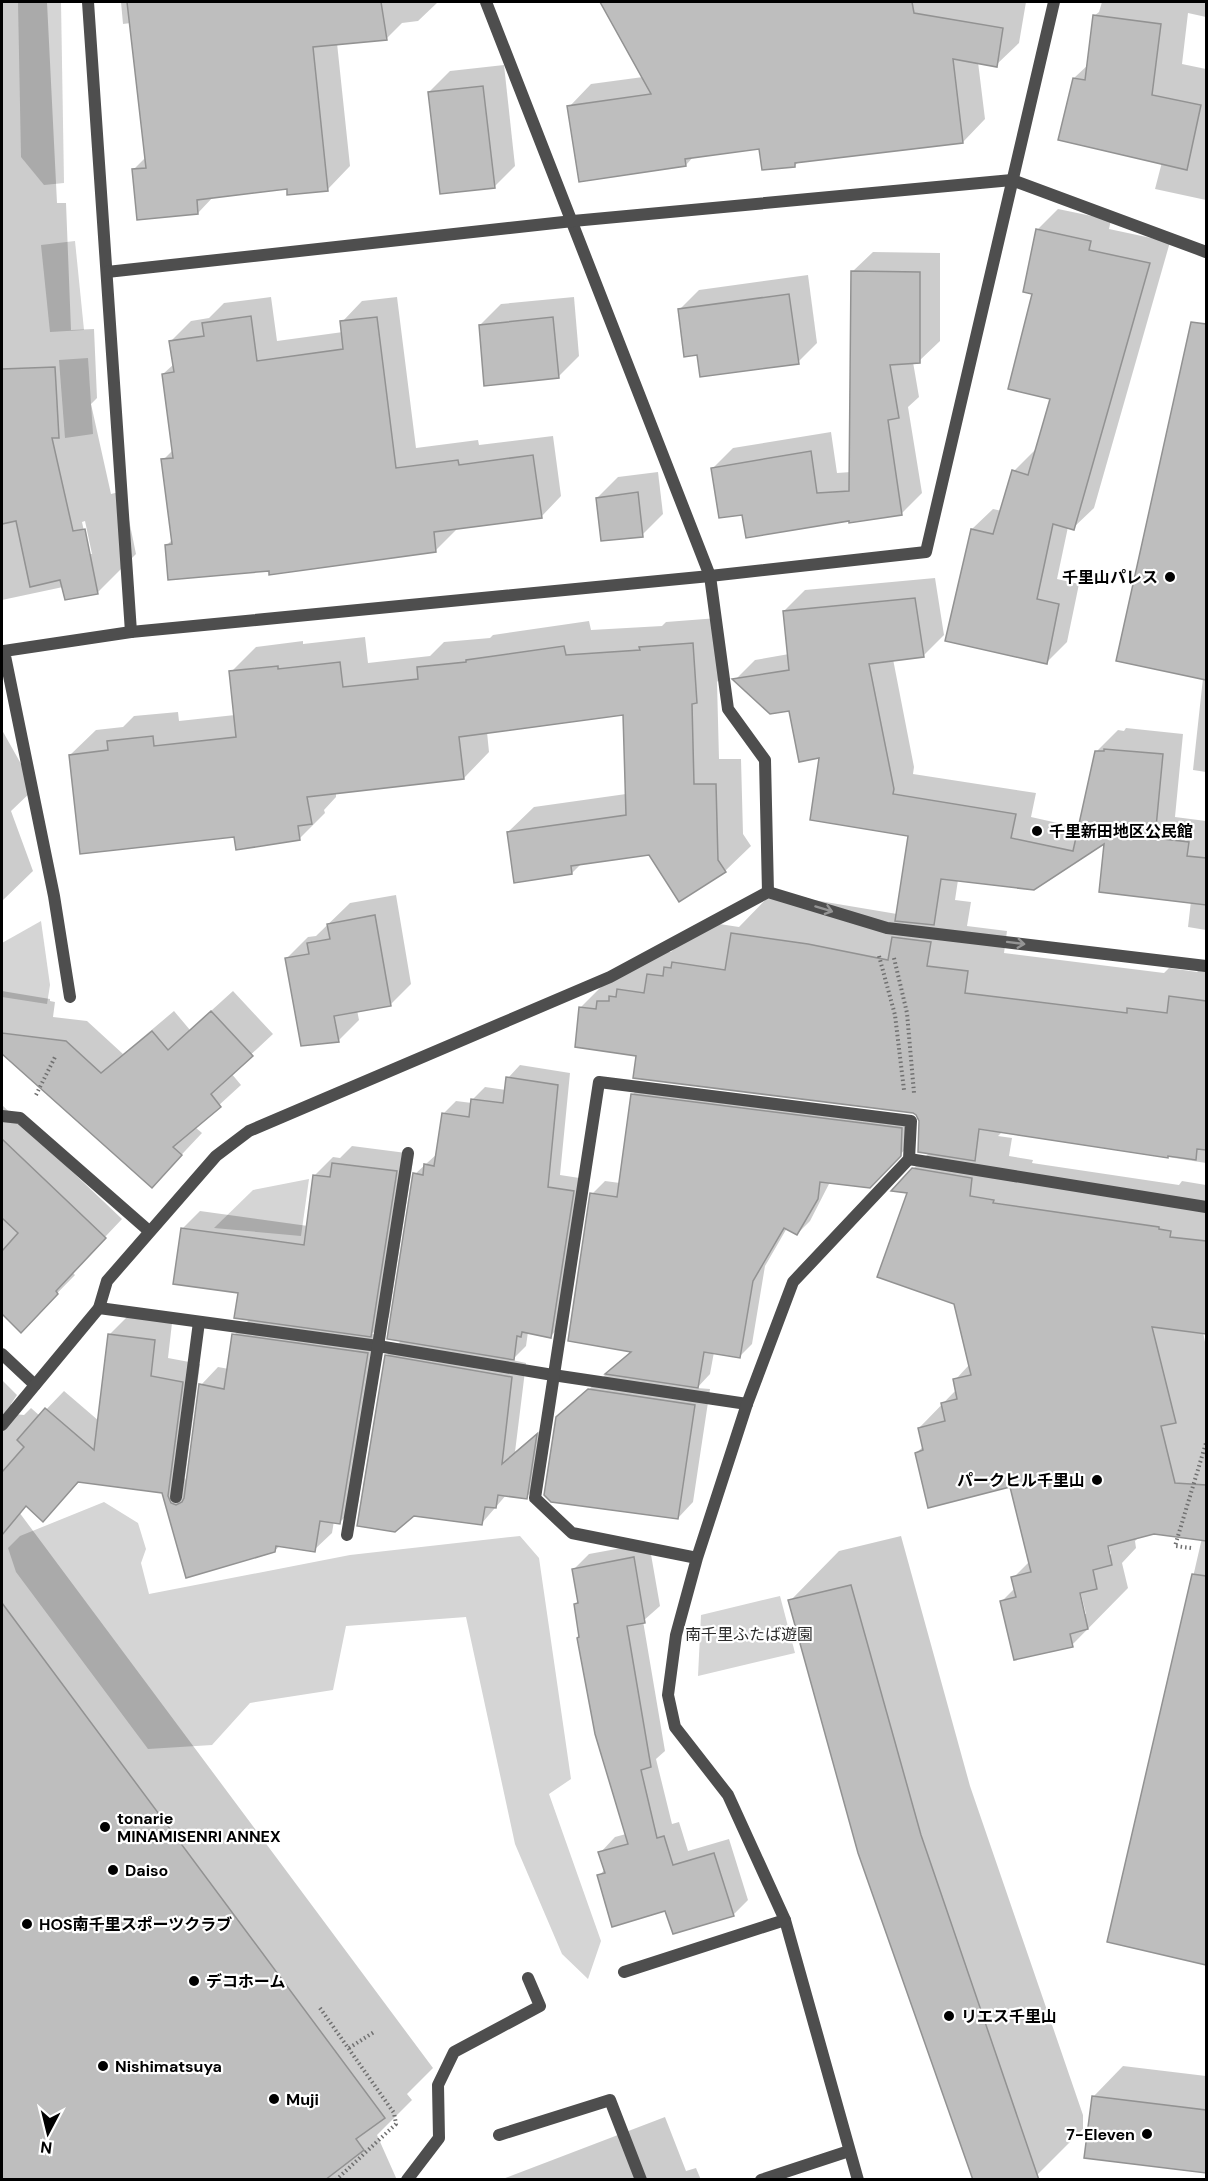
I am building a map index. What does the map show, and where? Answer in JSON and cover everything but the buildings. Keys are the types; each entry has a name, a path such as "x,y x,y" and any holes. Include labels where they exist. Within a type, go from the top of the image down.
{"street":[{"path":"88,2 131,632"},
{"path":"486,2 710,576 728,709 765,760 768,892"},
{"path":"70,998 54,896 4,651 131,632 710,576 926,552 1053,2"},
{"path":"107,272 573,220 1011,180 1206,252"},
{"path":"2,1425 99,1308 107,1281 149,1231 216,1156 249,1131 610,977 768,892 887,928 1206,966"},
{"path":"697,1558 572,1533 535,1498 599,1082 911,1121 909,1159 793,1282 747,1404 697,1558 676,1635 668,1695 675,1727 728,1795 785,1920 858,2180"},
{"path":"2,1116 20,1118 149,1231"},
{"path":"347,1535 408,1153"},
{"path":"909,1159 1206,1207"},
{"path":"99,1308 378,1346 747,1404"},
{"path":"176,1497 199,1322"},
{"path":"2,1354 35,1385"},
{"path":"624,1972 785,1920"},
{"path":"407,2180 439,2138 438,2085 454,2052 540,2007 528,1978"},
{"path":"499,2135 610,2100 641,2180"},
{"path":"761,2180 849,2151"}],"path":[{"path":"887,928 907,1013 915,1089 911,1121"},
{"path":"877,947 895,1015 902,1081"},
{"path":"35,1097 56,1055"},
{"path":"1191,1548 1175,1546 1206,1443"},
{"path":"320,2008 394,2113 396,2124 336,2180"},
{"path":"349,2048 374,2032"}],"green space":[{"path":"18,2 61,2 64,183 44,185 21,157"},
{"path":"75,241 84,330 50,332 41,245"},
{"path":"88,358 93,434 65,438 59,360"},
{"path":"41,921 50,985 47,1004 2,997 2,943"},
{"path":"309,1179 301,1236 214,1228 253,1190"},
{"path":"104,1502 138,1523 146,1549 141,1563 149,1594 350,1555 520,1536 539,1558 571,1779 549,1794 601,1941 588,1979 562,1954 515,1844 466,1617 346,1626 333,1690 250,1703 212,1745 148,1749 16,1572 8,1548 20,1536"},
{"name":"南千里ふたば遊園","path":"780,1596 795,1653 698,1676 701,1615"}],"place":[{"name":"千里山パレス","path":"1170,577"},
{"name":"千里新田地区公民館","path":"1037,831"},
{"name":"パークヒル千里山","path":"1097,1480"},
{"name":"tonarie MINAMISENRI ANNEX","path":"105,1827"},
{"name":"Daiso","path":"113,1870"},
{"name":"HOS南千里スポーツクラブ","path":"27,1924"},
{"name":"デコホーム","path":"194,1981"},
{"name":"リエス千里山","path":"949,2016"},
{"name":"Nishimatsuya","path":"103,2066"},
{"name":"Muji","path":"274,2099"},
{"name":"7-Eleven","path":"1147,2134"}]}
